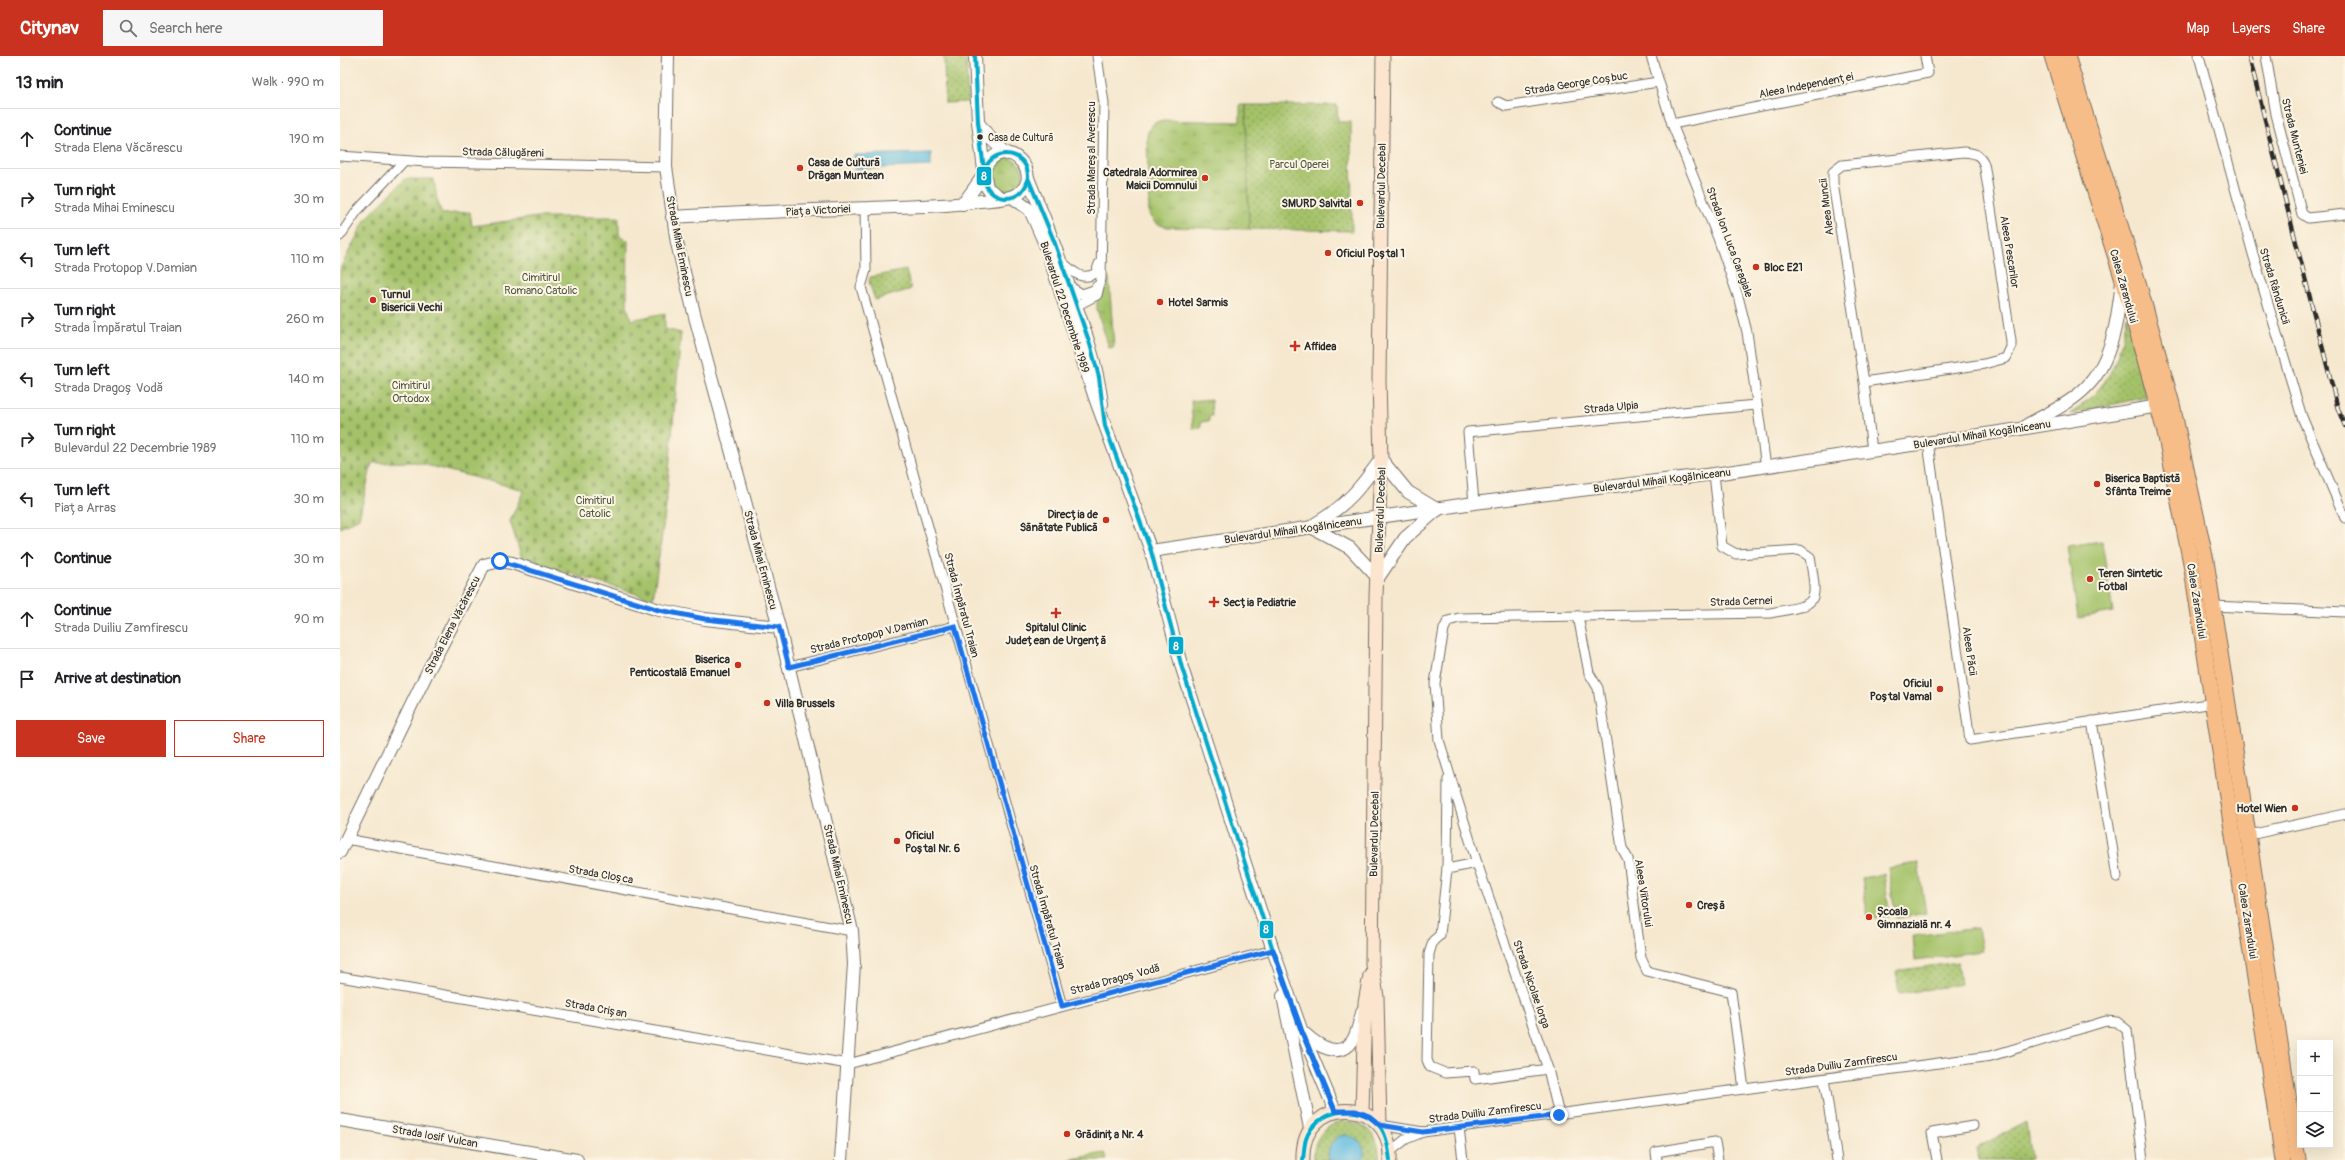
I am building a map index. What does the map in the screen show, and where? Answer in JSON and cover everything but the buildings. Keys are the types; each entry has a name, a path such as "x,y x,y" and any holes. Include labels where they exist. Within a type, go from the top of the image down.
{"main road":[{"name":"Bulevardul Decebal","path":"1362,1113 1365,1003 1372,964 1379,519 1382,459 1379,380 1383,56"},
{"name":"Calea Zarandului","path":"2052,56 2122,277 2165,405 2214,703 2242,836 2298,1160"},
{"name":"Calea Zarandului","path":"2067,56 2138,282 2165,405 2214,606 2283,1160"},
{"name":"Bulevardul Decebal","path":"1372,964 1377,996 1380,1125"},
{"path":"1303,1160 1304,1143 1310,1128 1321,1118 1335,1111 1349,1110 1362,1113 1380,1125 1389,1142 1391,1156"}],"street":[{"name":"Strada Mihai Eminescu","path":"668,56 666,167 672,217 690,299 779,627 852,931 854,964 841,1160"},
{"path":"975,56 978,122 987,188 1007,197 1023,189 1028,178 1025,164 1020,159 1007,154 991,139 978,122"},
{"name":"Strada Mareșal Averescu","path":"1076,306 1097,295 1101,279 1103,236 1104,103 1097,56"},
{"name":"Strada Ion Luca Caragiale","path":"1651,56 1672,124 1718,238 1738,296 1747,332 1756,405 1766,467"},
{"name":"Aleea Independenței","path":"1672,124 1928,73 1925,56"},
{"name":"Strada Rândunicii","path":"2199,56 2253,254 2302,417 2345,518"},
{"name":"Strada Munteniei","path":"2266,56 2278,122 2302,214 2308,218 2345,214"},
{"name":"Strada George Coșbuc","path":"1498,102 1506,106 1658,82"},
{"name":"Aleea Muncii","path":"1872,451 1864,382 1833,183 1833,172 1842,165 1964,152 1975,153"},
{"name":"Aleea Pescarilor","path":"1864,382 1984,364 2006,358 2011,347 2011,341 1984,162 1975,153"},
{"path":"963,204 984,173 992,158 1007,154"},
{"name":"Strada Călugăreni","path":"340,156 404,161 666,167"},
{"path":"340,236 356,211 404,161"},
{"name":"Bulevardul 22 Decembrie 1989","path":"1028,178 1062,262 1097,366 1105,426"},
{"name":"Bulevardul 22 Decembrie 1989","path":"1007,197 1023,204 1035,219 1105,426 1151,551 1182,668 1273,950 1302,1032 1335,1111"},
{"name":"Piața Victoriei","path":"672,217 963,204 1007,197"},
{"name":"Strada Împăratul Traian","path":"865,208 866,270 861,287 1062,1006"},
{"path":"1062,262 1076,274 1085,277 1096,273 1101,260"},
{"path":"2020,429 2074,396 2090,383 2096,374 2113,332 2122,277"},
{"path":"1056,281 1070,286 1082,294 1094,290 1101,279"},
{"name":"Strada Ulpia","path":"1474,503 1468,432 1756,405"},
{"name":"Bulevardul Mihail Kogălniceanu","path":"1151,551 1311,526 1379,519 1474,503 1766,467 2020,429 2165,405"},
{"name":"Aleea Păcii","path":"1928,443 1970,740 2214,703"},
{"path":"1382,459 1408,492 1438,510 1404,538 1378,578 1350,548 1311,526 1343,506 1382,459"},
{"name":"Strada Cernei","path":"1459,618 1770,613 1801,608 1811,602 1816,592 1810,557 1800,550 1736,554 1722,546 1714,474"},
{"name":"Strada Elena Văcărescu","path":"340,852 428,671 484,565 500,561 512,563 672,613 779,627"},
{"path":"2214,606 2345,612"},
{"name":"Aleea Viitorului","path":"1578,616 1589,673 1598,688 1622,848 1628,859 1641,958 1647,971 1731,992 1744,1089"},
{"name":"Strada Nicolae Iorga","path":"1459,618 1448,621 1444,629 1435,683 1439,740 1478,863 1548,1070 1559,1115"},
{"name":"Strada Protopop V.Damian","path":"789,667 955,626"},
{"path":"2092,721 2118,877"},
{"path":"1448,769 1447,869 1440,935 1433,941 1429,954 1427,1051 1430,1066 1446,1073 1474,1071 1475,1079 1548,1070"},
{"path":"2242,836 2345,814"},
{"name":"Strada Cloșca","path":"346,839 852,931"},
{"path":"1447,869 1478,863"},
{"name":"Bulevardul 22 Decembrie 1989","path":"1273,950 1310,1128"},
{"name":"Strada Dragoș Vodă","path":"848,1064 1273,950"},
{"name":"Strada Crișan","path":"340,977 848,1064"},
{"path":"1302,1032 1316,1044 1324,1048 1339,1050 1346,1047 1354,1038 1365,1003"},
{"name":"Strada Duiliu Zamfirescu","path":"1423,1132 1991,1056 2106,1021 2117,1022 2126,1030 2143,1160"},
{"path":"1824,1078 1837,1160"},
{"name":"Strada Iosif Vulcan","path":"340,1120 577,1160"},
{"path":"1380,1125 1423,1132"},
{"path":"1937,1160 1932,1133 1973,1126"},
{"path":"1459,1128 1463,1160"},
{"path":"1391,1156 1406,1139 1423,1132"},
{"path":"1657,1160 1656,1152 1715,1142 1718,1160"},
{"path":"1298,1160 1304,1143"}],"green space":[{"path":"944,56 966,56 968,102 945,103"},
{"path":"1240,105 1246,105 1249,229 1168,227 1156,224 1149,215 1147,136 1151,127 1155,123 1163,120 1240,122"},
{"name":"Parcul Operei","path":"1246,105 1337,105 1338,122 1351,122 1352,231 1249,229"},
{"path":"1006,158 1018,163 1023,175 1018,187 1006,192 994,187 989,175 994,163"},
{"path":"405,179 434,179 437,200 442,214 470,212 472,226 537,217 619,217 619,235 628,241 627,305 631,320 665,313 665,329 681,333 666,505 653,599 522,559 510,521 524,490 414,462 372,463 359,518 340,528 340,269 365,220"},
{"path":"906,270 911,289 875,300 869,282 870,277"},
{"path":"1109,278 1114,347 1109,348 1097,310 1097,300"},
{"path":"2127,316 2146,397 2070,414 2095,393 2104,383 2116,361"},
{"path":"1211,399 1212,416 1209,416 1209,421 1201,422 1201,428 1193,429 1191,401"},
{"name":"Teren Sintetic Fotbal","path":"2102,541 2113,612 2078,618 2067,546"},
{"path":"1918,863 1926,913 1896,918 1888,868"},
{"path":"1884,874 1890,916 1868,920 1862,878"},
{"path":"1978,928 1982,951 1915,960 1913,936"},
{"path":"1958,962 1961,984 1899,994 1896,971"},
{"path":"1341,1121 1357,1124 1370,1131 1377,1143 1379,1160 1314,1160 1315,1146 1320,1135 1329,1127"},
{"path":"2026,1122 2031,1160 1978,1160 1976,1148"},
{"path":"1105,1153 1107,1160 1067,1160"}],"water":[{"path":"931,153 931,166 854,169 854,155"},
{"path":"1343,1135 1353,1137 1363,1146 1363,1160 1329,1160 1328,1152 1331,1144"}],"railway":[{"path":"2249,56 2338,409 2345,426"}],"transit line":[{"name":"8","path":"975,56 978,122 984,170"},
{"name":"8","path":"1002,154 1010,154 1022,160 1028,172 1028,176 1028,180 1022,192 1010,198 1002,198 990,192 984,180 984,172 990,160 1002,154"},
{"name":"8","path":"1028,178 1054,241 1090,344 1099,377 1105,426 1151,551 1182,668 1273,950 1302,1032 1335,1111"},
{"name":"8","path":"1303,1160 1305,1141 1311,1129 1318,1121 1337,1112 1348,1111 1368,1116 1377,1123 1385,1136 1390,1160"}],"place":[{"name":"Casa de Cultură","path":"980,137"},
{"name":"Casa de Cultură Drăgan Muntean","path":"800,168"},
{"name":"Catedrala Adormirea Maicii Domnului","path":"1205,178"},
{"name":"SMURD Salvital","path":"1360,203"},
{"name":"Oficiul Poștal 1","path":"1328,253"},
{"name":"Bloc E21","path":"1756,267"},
{"name":"Turnul Bisericii Vechi","path":"373,300"},
{"name":"Hotel Sarmis","path":"1160,302"},
{"name":"Affidea","path":"1295,346"},
{"name":"Biserica Baptistă Sfânta Treime","path":"2097,484"},
{"name":"Direcția de Sănătate Publică","path":"1106,520"},
{"name":"Teren Sintetic Fotbal","path":"2090,579"},
{"name":"Secția Pediatrie","path":"1214,602"},
{"name":"Spitalul Clinic Județean de Urgență","path":"1056,613"},
{"name":"Biserica Penticostală Emanuel","path":"738,665"},
{"name":"Oficiul Poștal Vamal","path":"1940,689"},
{"name":"Villa Brussels","path":"767,703"},
{"name":"Hotel Wien","path":"2295,808"},
{"name":"Oficiul Poștal Nr. 6","path":"897,841"},
{"name":"Creșă","path":"1689,905"},
{"name":"Școala Gimnazială nr. 4","path":"1869,917"},
{"name":"Grădinița Nr. 4","path":"1067,1134"}],"route":[{"path":"500,561 512,563 659,610 705,619 779,627 789,667 955,626 1038,928 1062,1006 1273,950 1302,1032 1335,1111 1356,1111 1369,1116 1380,1125 1423,1132 1559,1115"}],"park label":[{"name":"Cimitirul Romano Catolic","path":"541,283"},
{"name":"Cimitirul Ortodox","path":"411,391"},
{"name":"Cimitirul Catolic","path":"595,506"}]}
